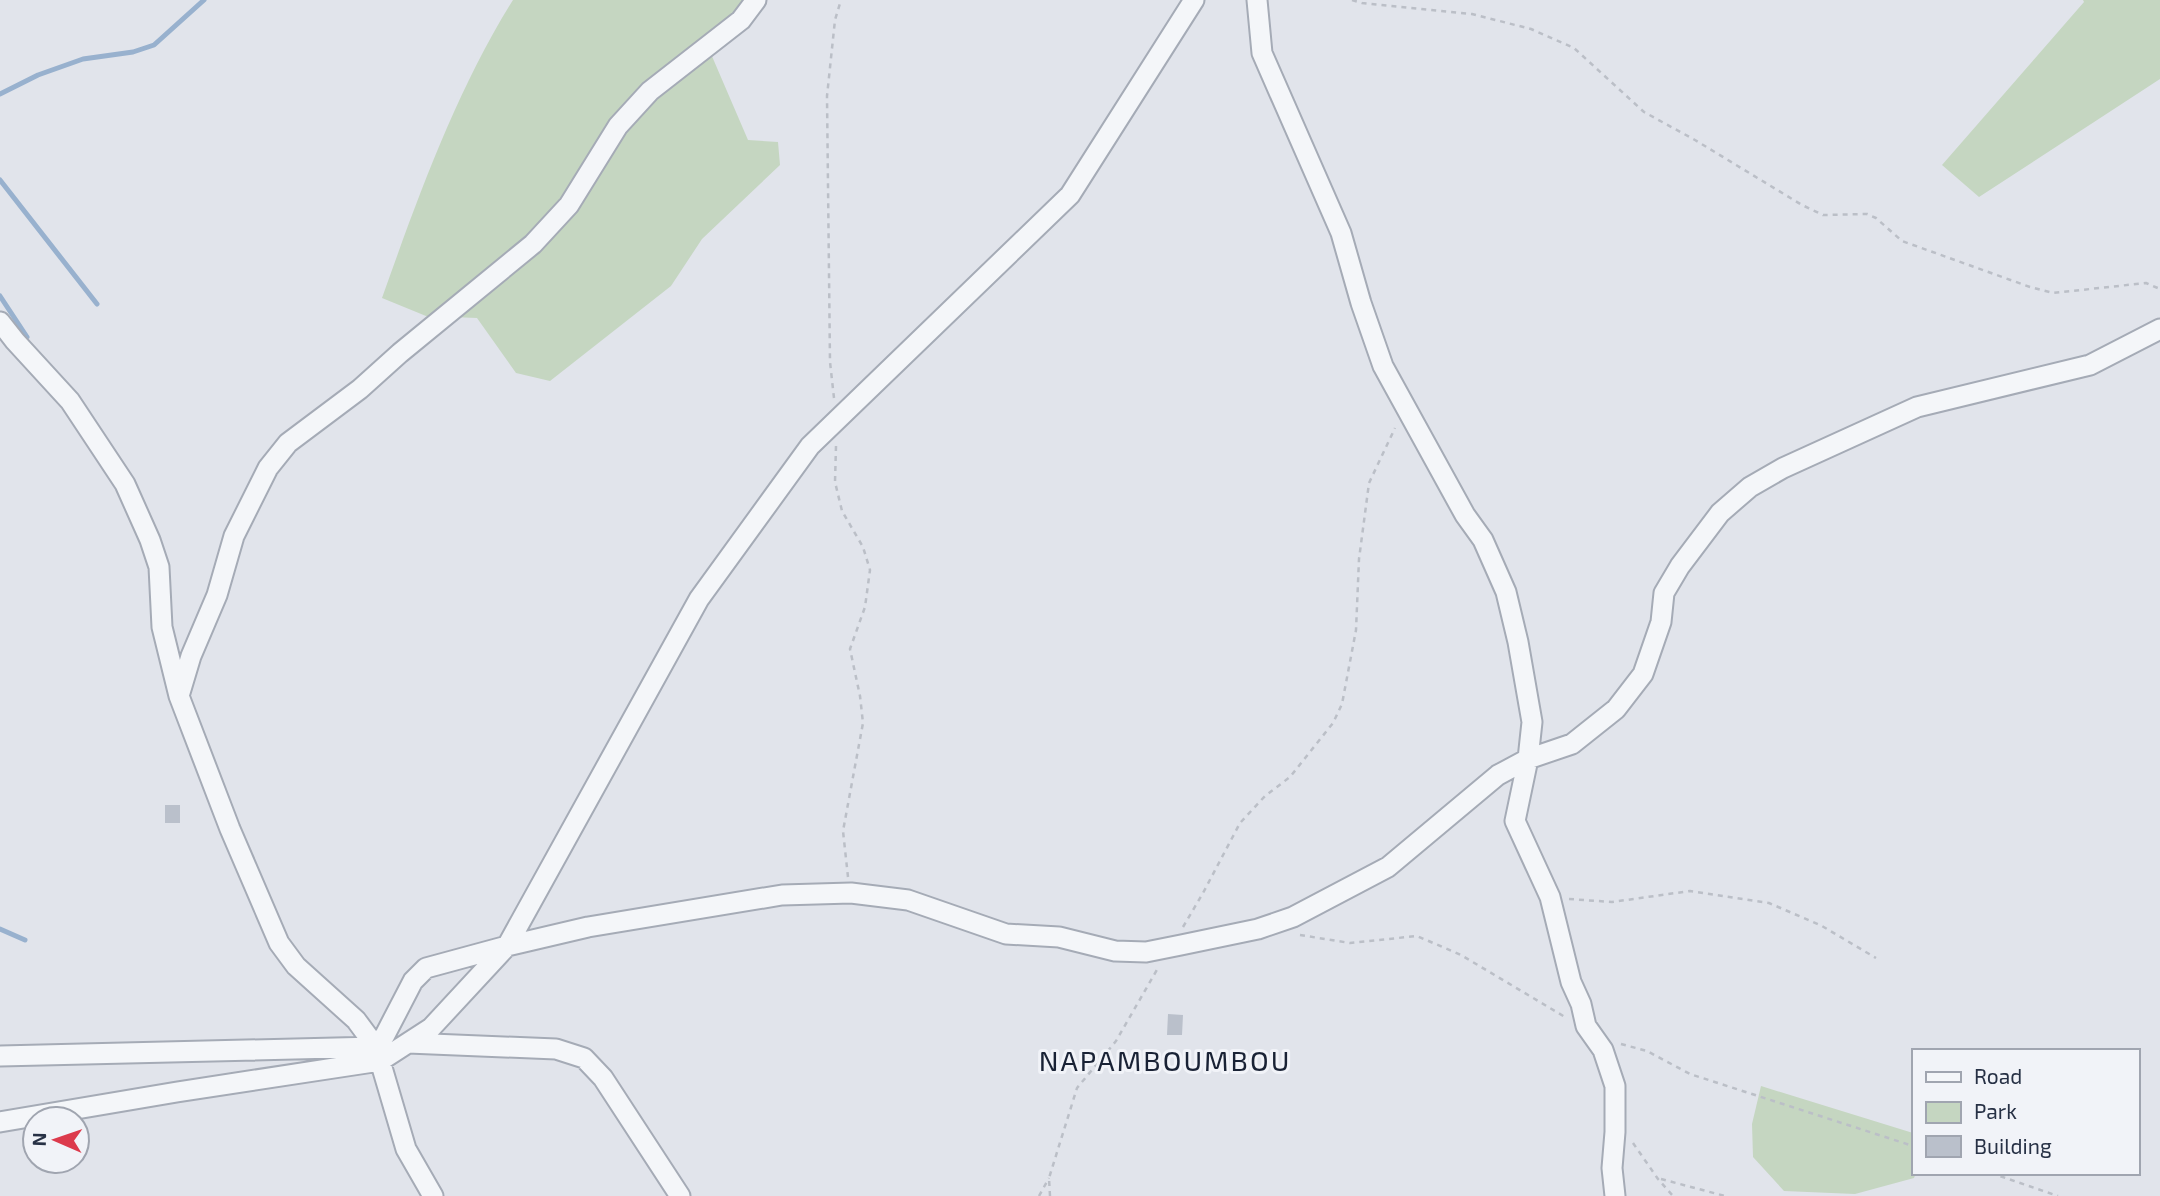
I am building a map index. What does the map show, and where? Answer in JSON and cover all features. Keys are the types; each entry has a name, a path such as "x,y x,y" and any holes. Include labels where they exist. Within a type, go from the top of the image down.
{"street":[{"path":"179,696 191,656 217,595 234,536 268,468 288,443 360,389 533,244 569,205 618,126 650,91 741,20 756,0"},
{"path":"0,1122 378,1054 408,1043 431,1028 506,946 699,599 810,446 1070,195 1194,0"},
{"path":"1257,0 1262,53 1341,233 1383,366 1465,514 1483,540 1506,592 1532,722 1528,759 1515,821 1550,897 1586,1026 1603,1050 1615,1086 1612,1168 1615,1196"},
{"path":"0,322 70,401 125,484 159,567 162,627 179,696 230,829 279,943 296,965 356,1020 378,1054 406,1149 433,1196"},
{"path":"378,1054 413,981 426,968 587,927 782,895 851,893 908,900 1006,934 1059,937 1115,951 1146,952 1258,929 1293,917 1388,867 1498,775 1528,759 1572,744 1616,709 1643,674 1661,622 1664,593 1720,513 1751,487 1783,468 1917,407 2090,365 2160,329"},
{"path":"408,1043 556,1049 584,1058 603,1078 680,1196"},
{"path":"0,1056 378,1054"}],"path":[{"path":"841,0 835,20 827,96 830,362 836,420 835,482 842,511 863,547 870,570 865,607 850,649 863,723 843,831 851,893"},
{"path":"1352,0 1472,14 1531,29 1574,48 1644,112 1823,215 1867,214 1876,218 1902,241 2053,293 2146,283 2160,289"},
{"path":"1038,1196 1049,1178 1077,1088 1116,1041 1203,893 1240,823 1265,796 1290,777 1333,723 1342,705 1356,630 1359,559 1369,484 1405,406"},
{"path":"1550,897 1612,902 1689,891 1769,903 1822,926 1876,958"},
{"path":"1634,1143 1673,1196"},
{"path":"1997,1175 2058,1196"},
{"path":"1049,1178 1050,1196"},
{"path":"1658,1179 1725,1196"}],"green space":[{"path":"513,0 756,0 708,47 748,140 778,142 780,165 702,239 671,286 550,381 516,373 477,318 426,316 382,298 424,183 456,108 492,35"},
{"path":"2083,0 2160,0 2160,79 1979,197 1942,165"},
{"path":"1761,1086 1912,1133 1912,1175 1915,1175 1914,1178 1855,1194 1784,1191 1753,1157 1752,1124"}],"building":[{"path":"165,805 180,805 180,823 165,823"},
{"path":"1168,1014 1183,1015 1182,1035 1167,1035"}],"waterway":[{"path":"0,94 38,75 83,59 133,52 154,45 204,0"},
{"path":"0,180 97,304"},
{"path":"0,296 27,337"},
{"path":"0,929 25,940"}],"district":[{"name":"NAPAMBOUMBOU","path":"1165,1061"}]}
